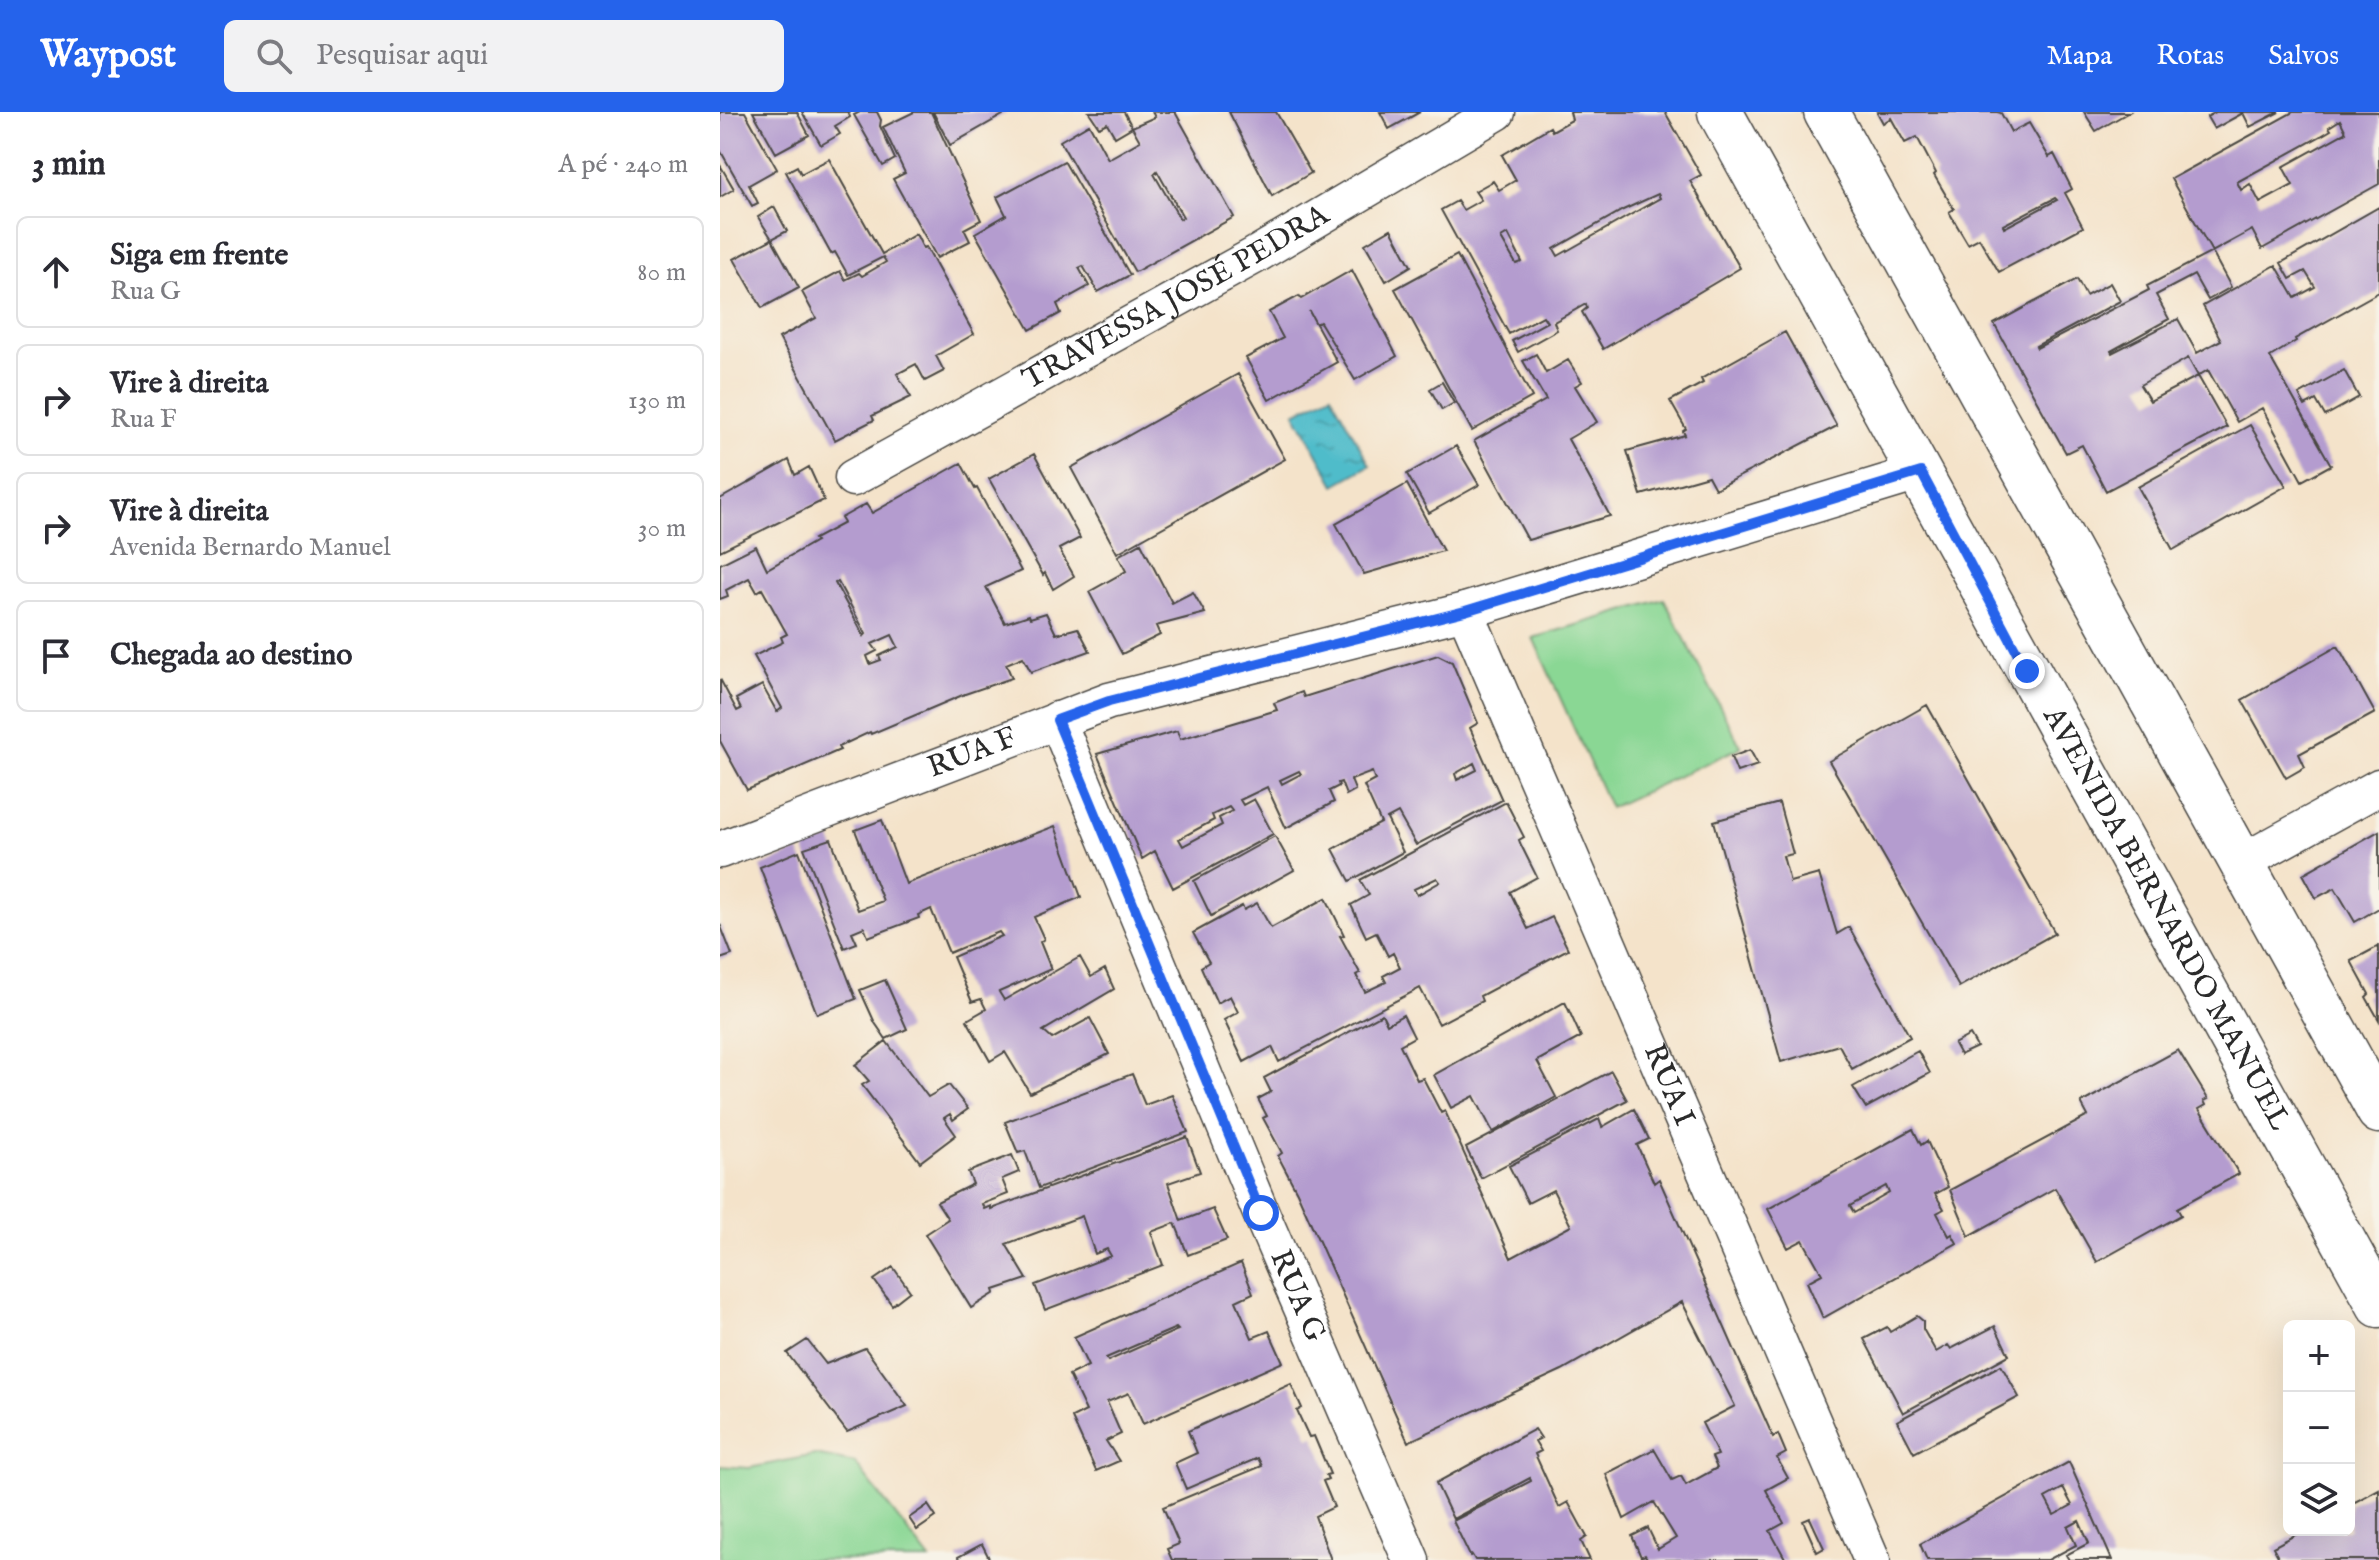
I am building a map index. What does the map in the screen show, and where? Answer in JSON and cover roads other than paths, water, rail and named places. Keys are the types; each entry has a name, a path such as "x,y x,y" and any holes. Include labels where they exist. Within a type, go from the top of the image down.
{"main road":[{"name":"AVENIDA BERNARDO MANUEL","path":"1720,112 2379,1305"},
{"path":"1826,112 2379,1111"}],"street":[{"name":"TRAVESSA JOSÉ PEDRA","path":"853,478 1254,256 1497,112"},
{"name":"RUA F","path":"720,850 1109,701 1465,611 1921,472"},
{"name":"RUA I","path":"1465,611 1872,1560"},
{"name":"RUA G","path":"1057,720 1261,1213 1411,1560"},
{"path":"2241,863 2379,787"}],"water":[{"path":"1331,394 1370,465 1335,485 1295,413"}]}
